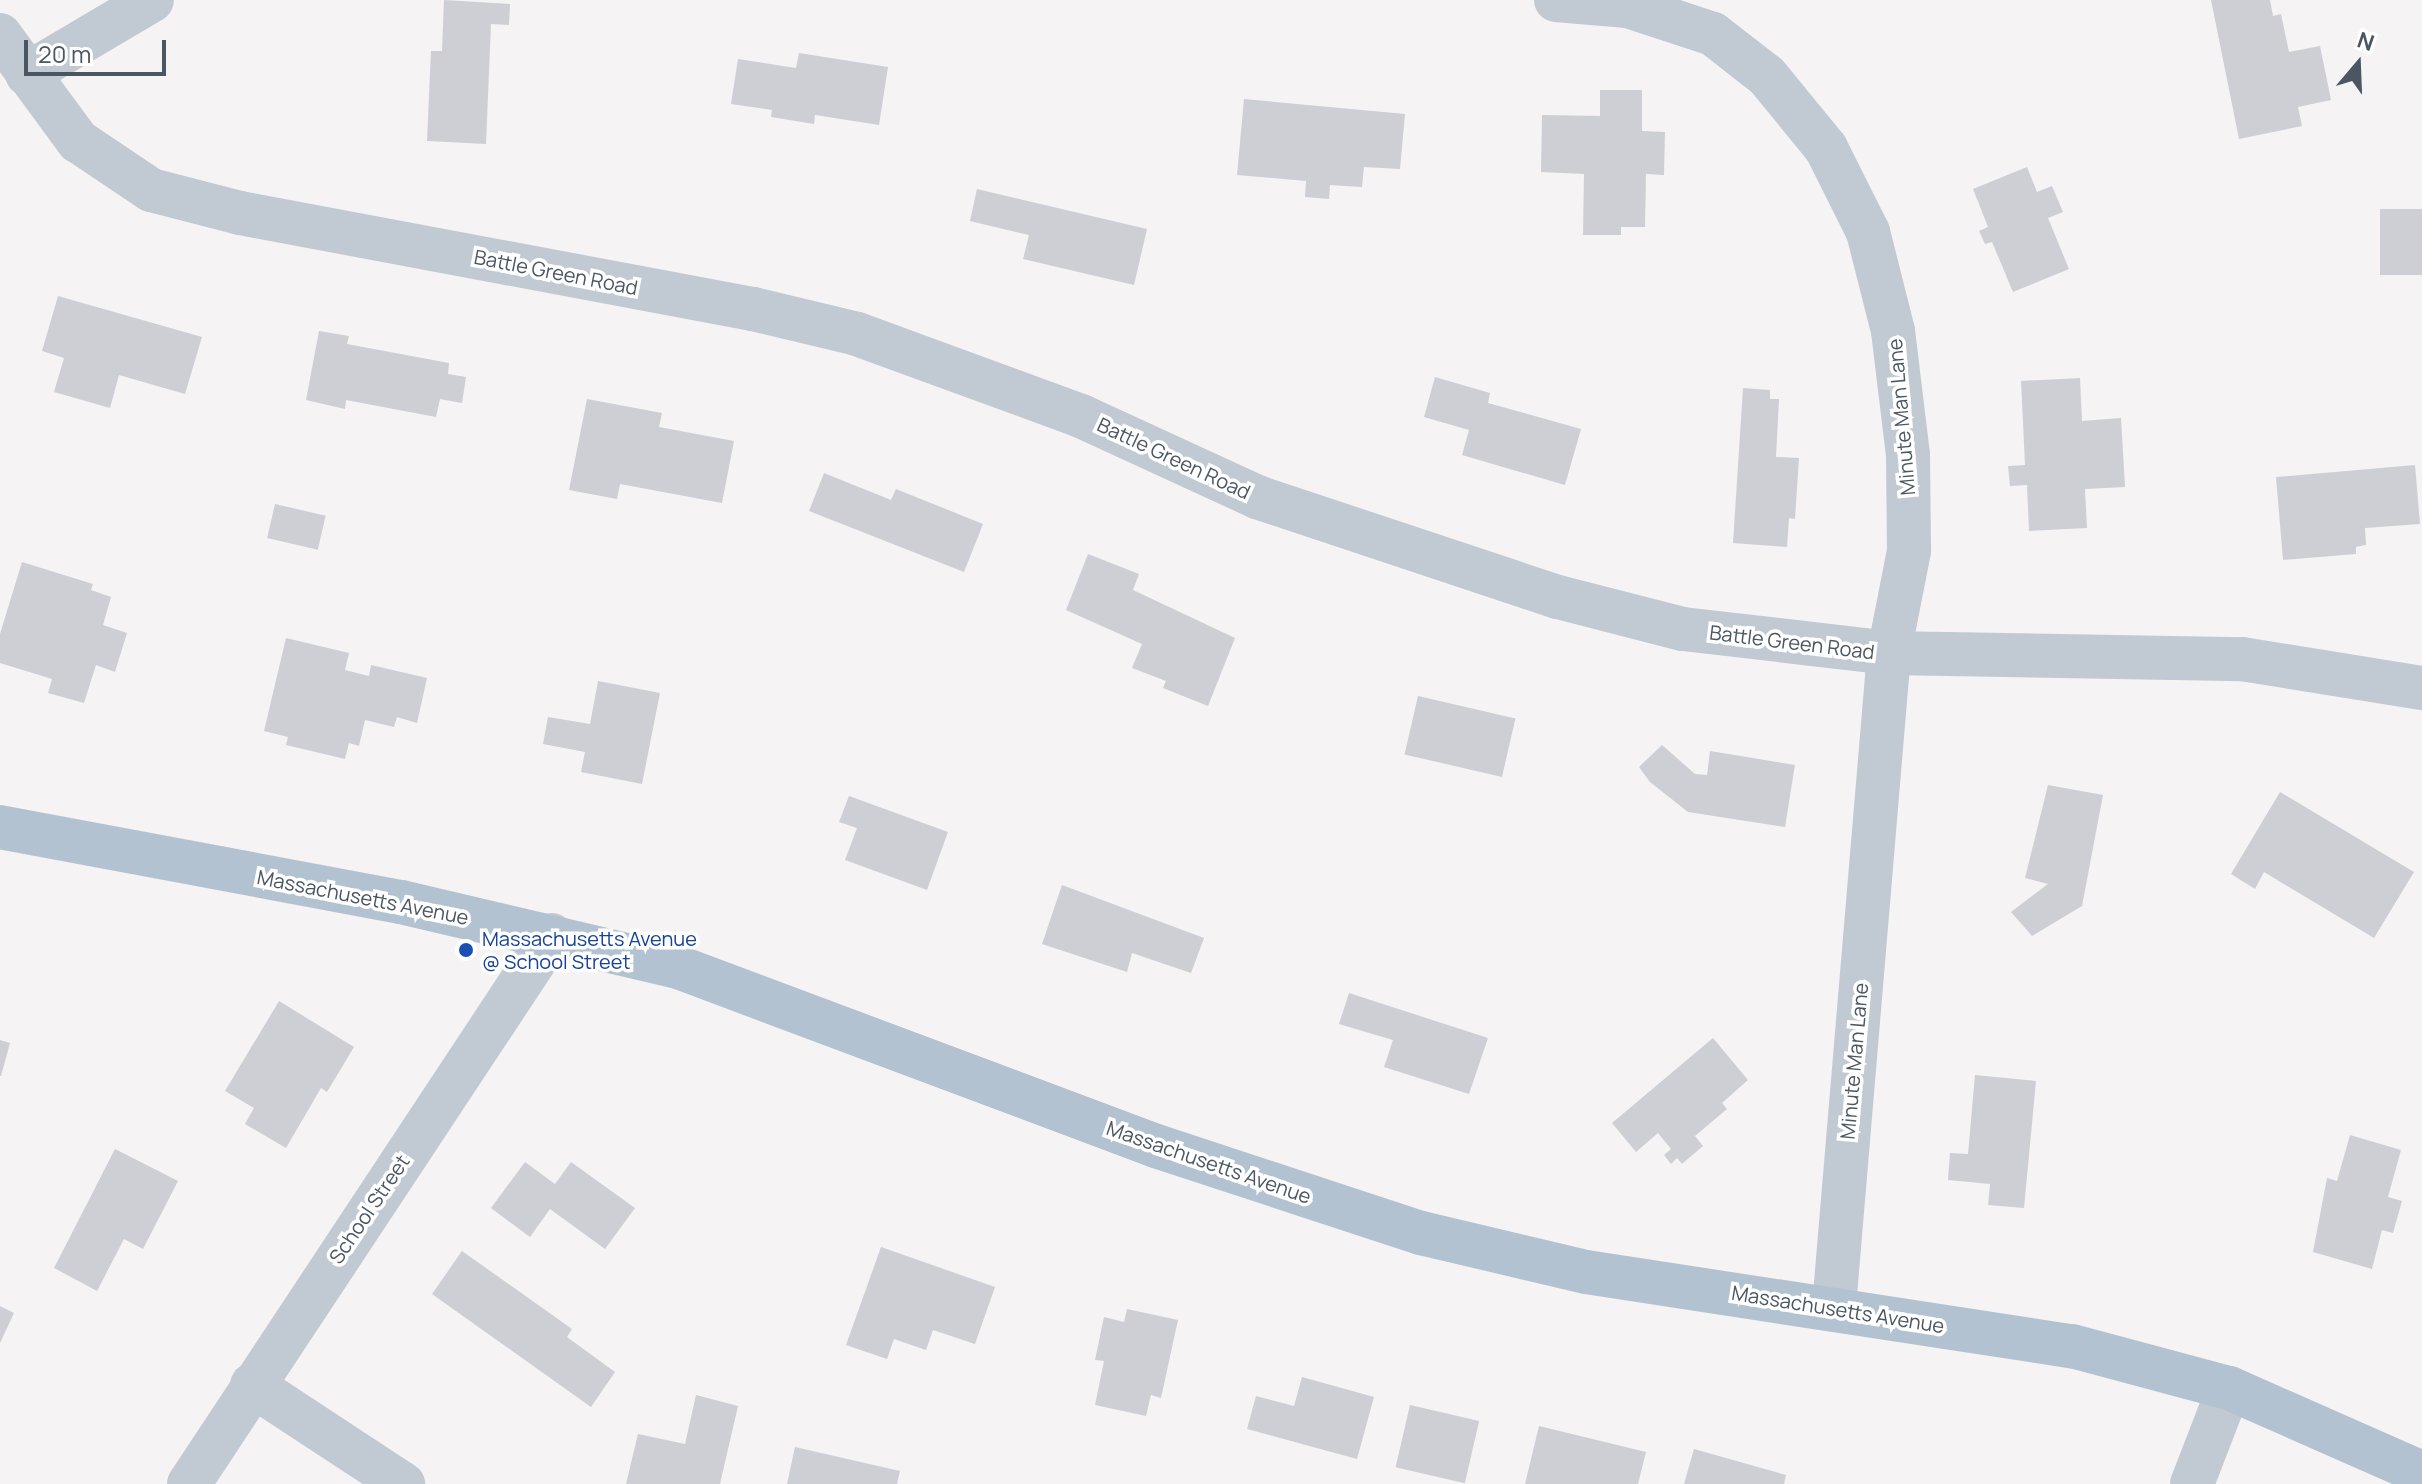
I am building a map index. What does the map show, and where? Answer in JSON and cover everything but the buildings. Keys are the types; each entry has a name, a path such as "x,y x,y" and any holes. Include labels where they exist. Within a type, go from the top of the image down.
{"main road":[{"name":"Massachusetts Avenue","path":"0,827 552,935 678,967 1156,1146 1421,1233 1586,1272 1834,1307 2072,1346 2229,1388 2422,1473"}],"street":[{"path":"27,74 152,0"},
{"name":"Minute Man Lane","path":"1556,0 1628,6 1713,34 1767,76 1826,148 1868,232 1893,331 1908,455 1909,551 1889,653 1834,1307"},
{"name":"Battle Green Road","path":"0,35 78,141 151,190 240,213 753,309 857,334 1081,416 1257,497 1558,597 1683,629 1889,653 2242,659 2422,688"},
{"name":"School Street","path":"189,1484 552,935"},
{"path":"252,1385 403,1484"},
{"path":"2192,1484 2229,1388"}],"place":[{"name":"Massachusetts Avenue @ School Street","path":"466,950"}]}
